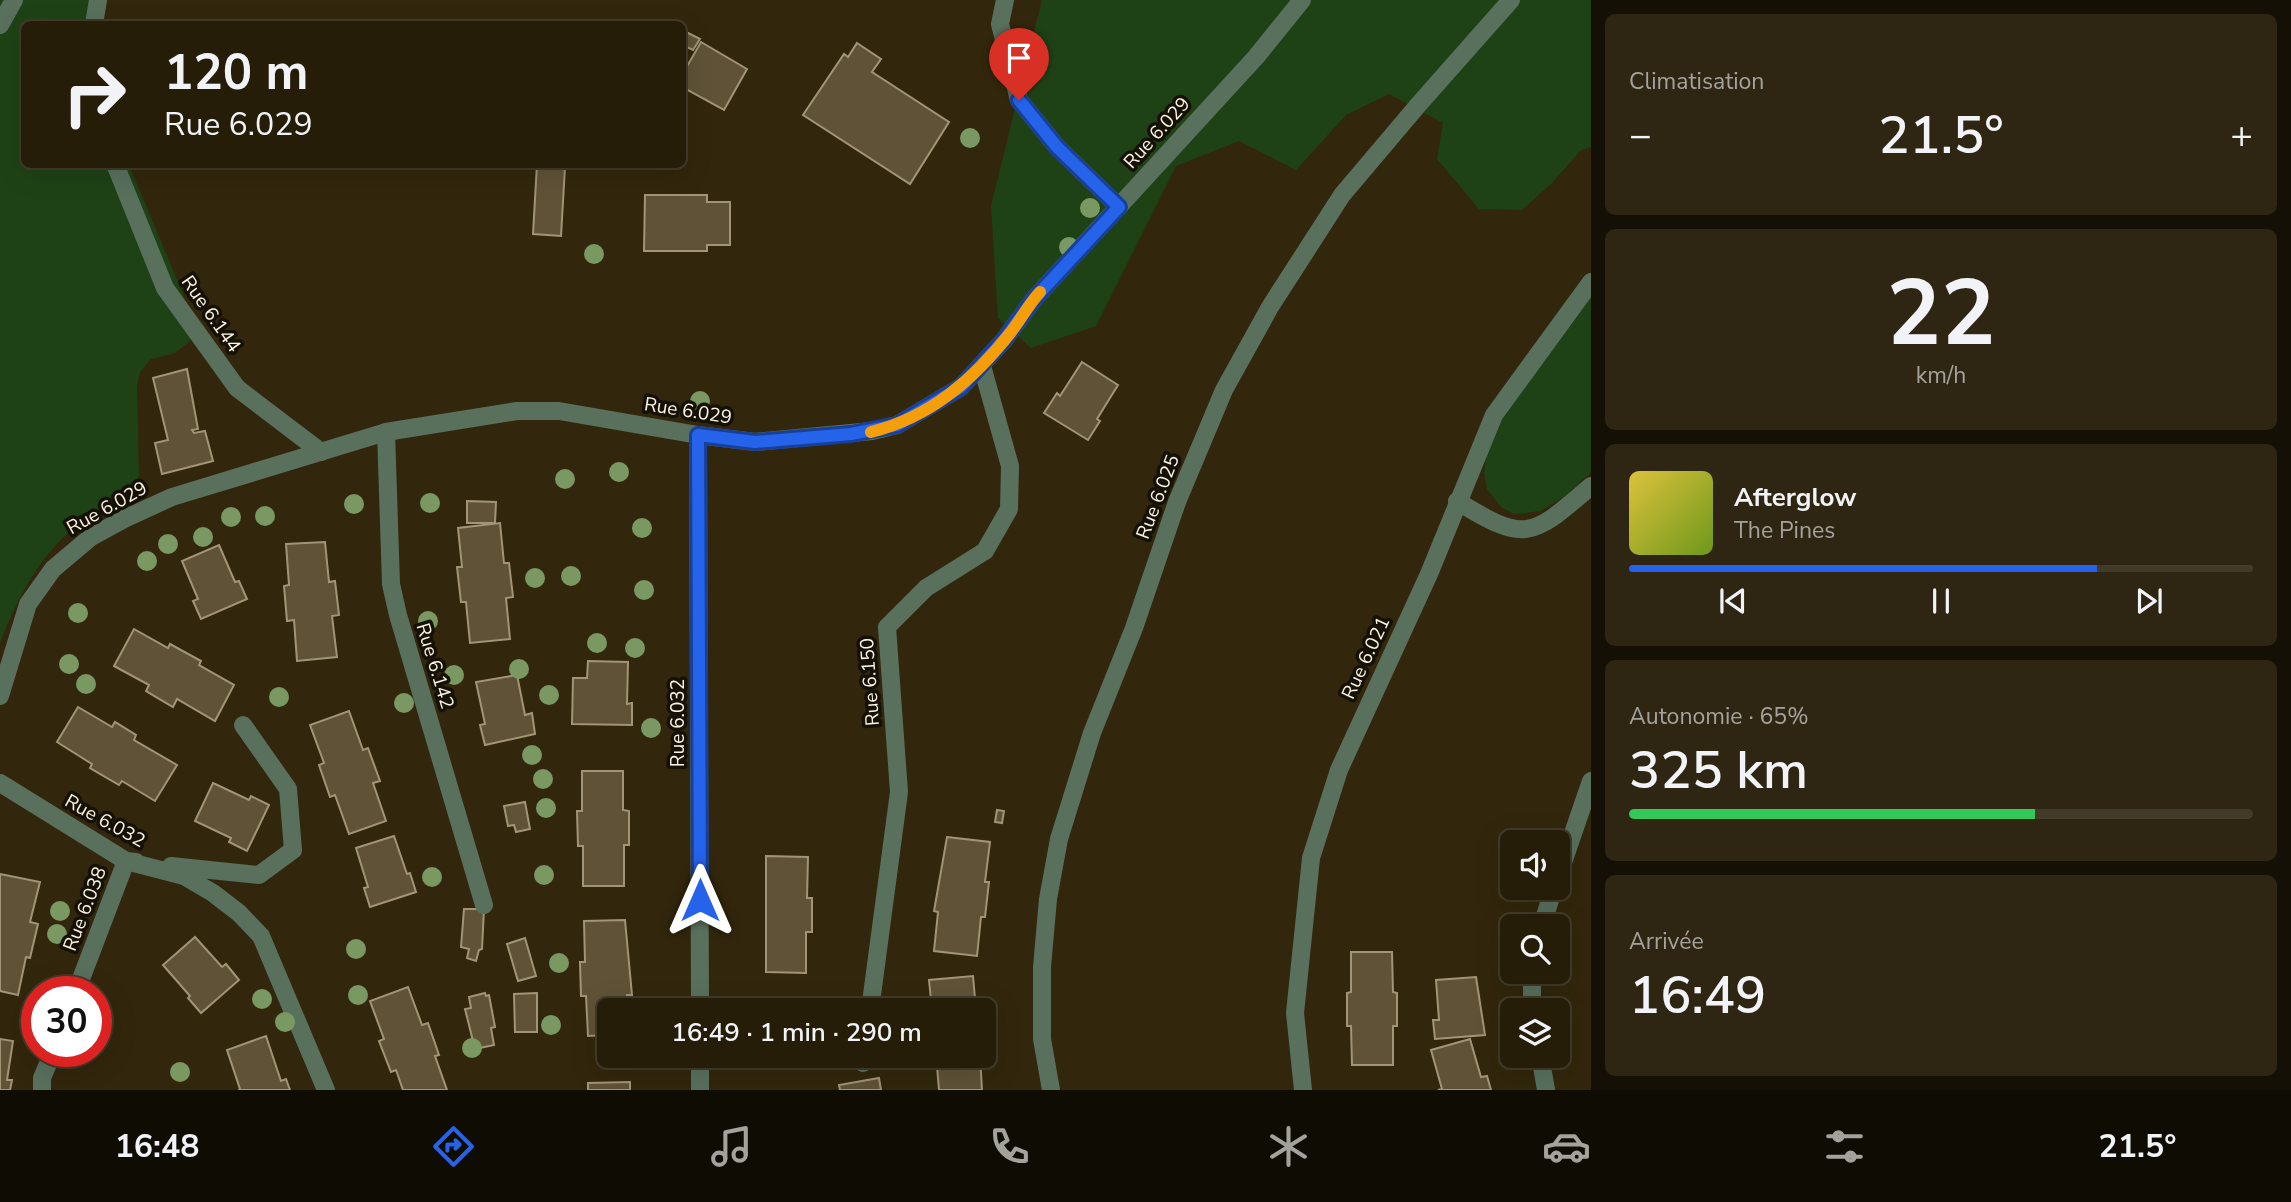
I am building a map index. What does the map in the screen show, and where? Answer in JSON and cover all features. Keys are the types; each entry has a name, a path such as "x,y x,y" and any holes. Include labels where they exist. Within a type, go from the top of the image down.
{"street":[{"path":"0,25 14,0"},
{"path":"94,21 98,0"},
{"path":"1005,0 1000,24 1019,100 1057,147 1119,207"},
{"name":"Rue 6.029","path":"0,696 28,604 53,569 82,544 124,519 172,497 386,432 517,411 559,411 755,442 872,432 897,425 961,387 982,366 1034,299 1256,57 1302,0"},
{"name":"Rue 6.025","path":"1051,1090 1042,1039 1042,967 1048,900 1059,839 1092,733 1134,628 1177,502 1224,390 1270,307 1342,195 1511,0"},
{"name":"Rue 6.144","path":"117,168 165,288 237,388 321,452"},
{"name":"Rue 6.021","path":"1303,1090 1295,1013 1311,858 1339,770 1429,574 1494,415 1591,282"},
{"name":"Rue 6.150","path":"872,998 899,792 887,627 926,588 985,551 1009,509 1010,466 982,366"},
{"name":"Rue 6.142","path":"386,432 391,584 484,905"},
{"name":"Rue 6.032","path":"698,435 700,998"},
{"path":"1457,501 1491,522 1524,530 1541,526 1559,515 1591,485"},
{"name":"Rue 6.038","path":"82,976 126,861 259,874 293,850 288,789 243,725"},
{"path":"1570,842 1591,781"},
{"name":"Rue 6.032","path":"0,783 126,861 184,876 222,899 239,913 261,936 326,1090"},
{"path":"43,1090 42,1079 46,1067"},
{"path":"700,1068 700,1090"},
{"path":"1542,1068 1546,1090"}],"green space":[{"path":"0,0 105,0 102,21 21,21 21,168 130,168 186,301 193,315 206,328 175,353 151,359 140,372 137,387 139,476 116,500 76,526 46,557 20,598 0,643"},
{"path":"1042,0 1591,0 1591,147 1581,150 1552,183 1522,210 1479,209 1437,159 1443,123 1389,94 1346,115 1296,170 1239,141 1176,166 1096,326 1031,348 998,318 991,206"},
{"path":"1591,295 1591,472 1565,496 1541,511 1514,514 1501,507 1487,489 1484,472 1488,444 1507,408"}],"building":[{"path":"686,32 700,39 693,50 686,47"},
{"path":"701,42 747,69 724,110 686,89 686,68"},
{"path":"857,43 881,59 872,72 949,122 910,184 803,115 844,54 848,57"},
{"path":"537,168 565,168 561,236 533,234"},
{"path":"645,195 707,195 707,202 730,202 730,245 707,245 707,251 644,251"},
{"path":"1082,362 1118,385 1097,419 1100,421 1088,440 1044,413 1057,393 1060,396"},
{"path":"187,369 198,429 192,430 194,433 205,431 213,461 162,474 155,443 168,440 153,378"},
{"path":"467,501 496,502 495,523 467,523"},
{"path":"500,523 504,563 509,563 513,597 506,598 510,639 470,643 466,602 461,602 457,567 462,567 458,528"},
{"path":"325,542 329,582 335,581 339,615 332,616 337,657 297,661 294,620 287,621 284,586 289,585 286,544"},
{"path":"219,545 235,582 239,581 247,599 201,619 193,601 198,599 182,561"},
{"path":"134,629 168,648 170,644 201,661 199,665 234,685 215,721 177,699 173,707 146,691 149,685 114,666"},
{"path":"588,661 628,662 627,704 632,703 632,725 572,724 573,678 587,678"},
{"path":"517,675 525,715 532,713 535,734 485,745 480,725 485,724 476,682"},
{"path":"78,707 112,727 115,722 136,735 134,740 177,765 155,801 122,781 119,785 90,768 92,764 57,742"},
{"path":"349,711 363,750 368,748 380,781 373,783 386,821 349,834 335,795 330,797 319,765 324,763 310,725"},
{"path":"582,771 623,771 623,810 629,811 629,845 624,845 624,886 583,886 583,846 578,846 577,811 582,811"},
{"path":"213,783 249,800 251,796 269,805 247,851 229,842 231,838 195,821"},
{"path":"525,802 530,829 516,832 514,825 508,826 504,806"},
{"path":"997,810 1004,811 1002,823 995,822"},
{"path":"394,836 416,892 370,907 364,888 368,887 356,848"},
{"path":"947,837 990,842 985,882 989,882 985,917 981,917 977,956 934,951 938,912 934,911"},
{"path":"766,856 808,857 807,898 812,898 812,932 806,932 806,973 766,972"},
{"path":"0,874 40,882 30,922 38,924 30,958 26,957 18,995 0,991"},
{"path":"464,909 484,909 482,949 479,950 476,961 467,958 469,949 461,947"},
{"path":"625,920 632,995 627,995 627,998 597,998 597,1036 588,1036 586,996 581,996 580,962 585,962 584,921"},
{"path":"195,937 222,967 226,964 239,980 201,1013 163,965"},
{"path":"525,938 536,976 518,981 507,944"},
{"path":"1351,952 1392,952 1393,992 1397,993 1397,1026 1393,1026 1393,1065 1352,1065 1351,1026 1347,1026 1347,993 1351,992"},
{"path":"973,976 975,998 931,998 929,980"},
{"path":"1476,977 1485,1035 1435,1039 1433,1020 1439,1020 1436,980"},
{"path":"408,987 422,1025 428,1023 439,1055 435,1056 447,1090 403,1090 396,1070 391,1072 379,1041 384,1039 370,1001"},
{"path":"485,993 486,996 489,995 495,1027 491,1028 494,1045 475,1049 465,1009 471,1008 469,997"},
{"path":"537,993 537,1032 515,1032 514,994"},
{"path":"763,997 805,997 805,998"},
{"path":"266,1036 281,1081 286,1079 290,1090 239,1090 227,1050"},
{"path":"0,1039 13,1041 7,1080 12,1080 10,1090 0,1090"},
{"path":"1470,1039 1481,1077 1487,1076 1491,1090 1438,1090 1442,1089 1431,1050"},
{"path":"937,1068 981,1068 982,1090 939,1090"},
{"path":"879,1078 881,1090 840,1090 839,1085"},
{"path":"630,1082 630,1090 588,1090 588,1083"}],"slow traffic":[{"path":"871,432 897,425 961,387 1004,340 1040,292"}],"route":[{"path":"700,900 698,435 755,442 872,432 897,425 929,407 961,387 982,366 1034,299 1119,207 1057,147 1019,100"}]}
